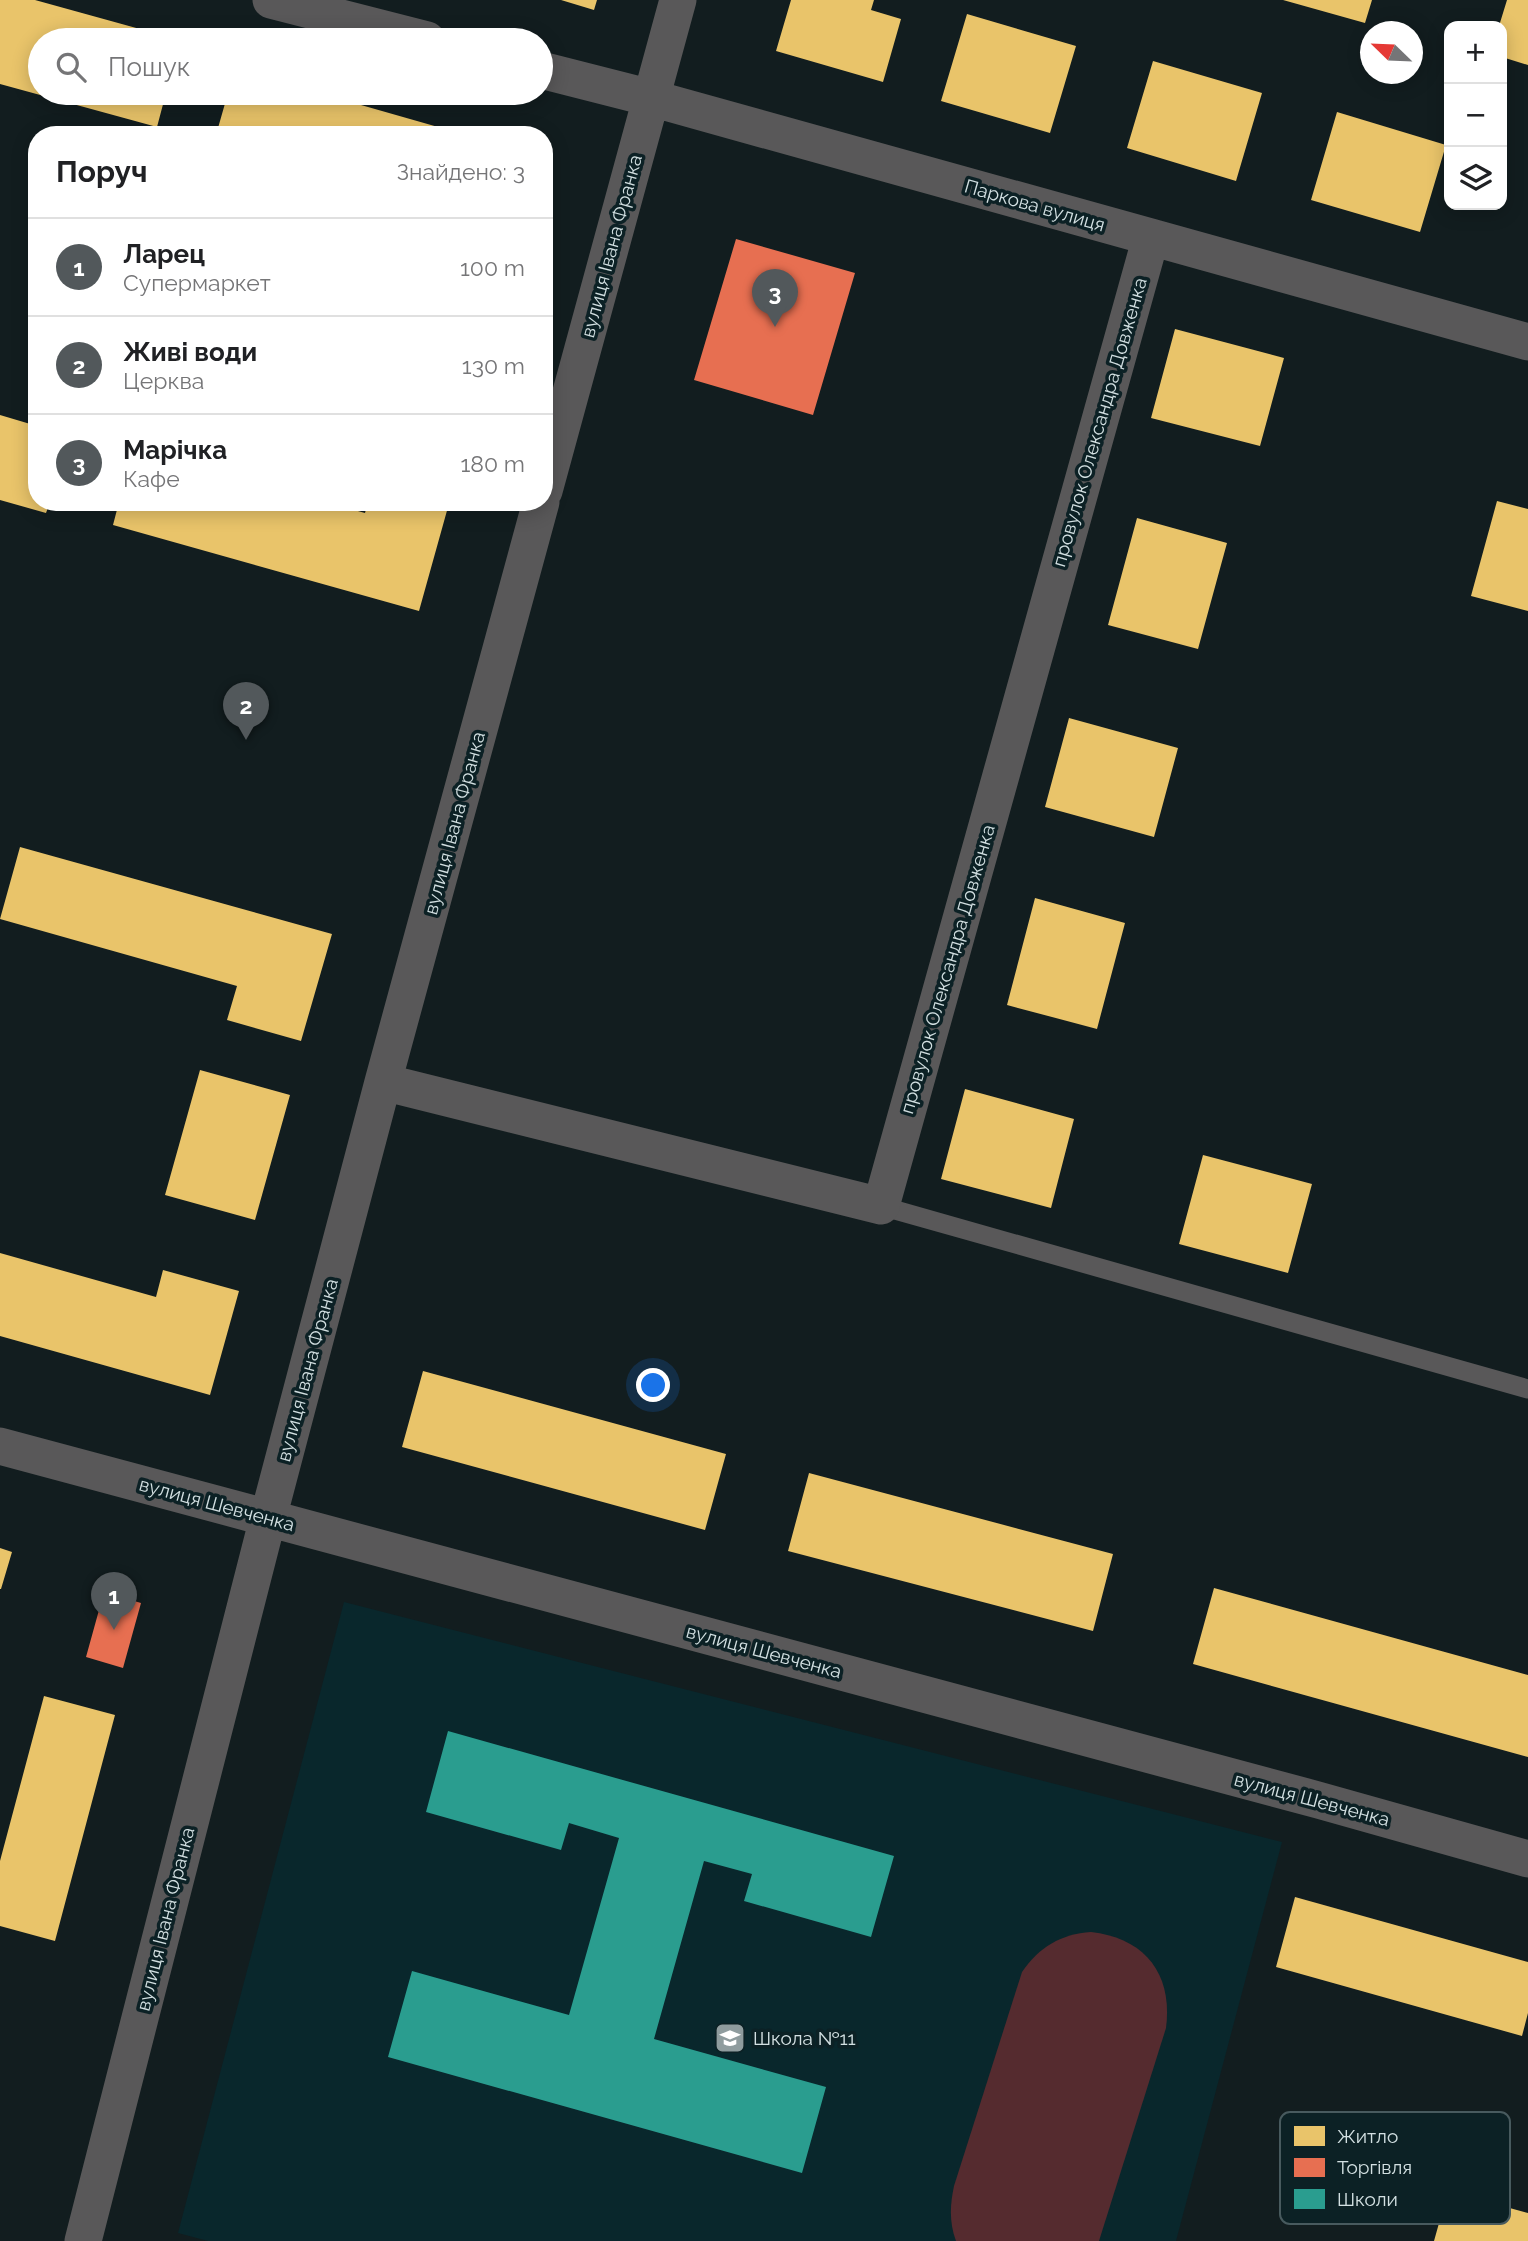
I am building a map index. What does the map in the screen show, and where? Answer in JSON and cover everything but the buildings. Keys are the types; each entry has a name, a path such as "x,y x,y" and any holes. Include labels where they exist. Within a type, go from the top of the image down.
{"street":[{"path":"271,0 380,28"},
{"name":"вулиця Івана Франка","path":"553,458 678,0"},
{"name":"Паркова вулиця","path":"553,73 1528,342"},
{"name":"провулок Олександра Довженка","path":"881,1206 1151,237"},
{"name":"вулиця Івана Франка","path":"83,2241 268,1518 539,511"},
{"path":"383,1082 881,1206"},
{"name":"вулиця Шевченка","path":"0,1446 1304,1796 1528,1859"}],"lane":[{"path":"881,1206 1528,1389"}],"shaded area":[{"name":"Школа №11","path":"344,1602 1282,1842 1176,2241 208,2241 178,2233"},
{"path":"1091,1932 1126,1942 1151,1962 1160,1975 1167,2009 1166,2028 1099,2241 956,2241 951,2214 954,2186 1022,1972 1036,1955 1052,1943"}],"place":[{"name":"Марічка","path":"775,327"},
{"name":"Живі води","path":"246,740"},
{"name":"Ларец","path":"114,1630"},
{"name":"Школа №11","path":"730,2038"}]}
